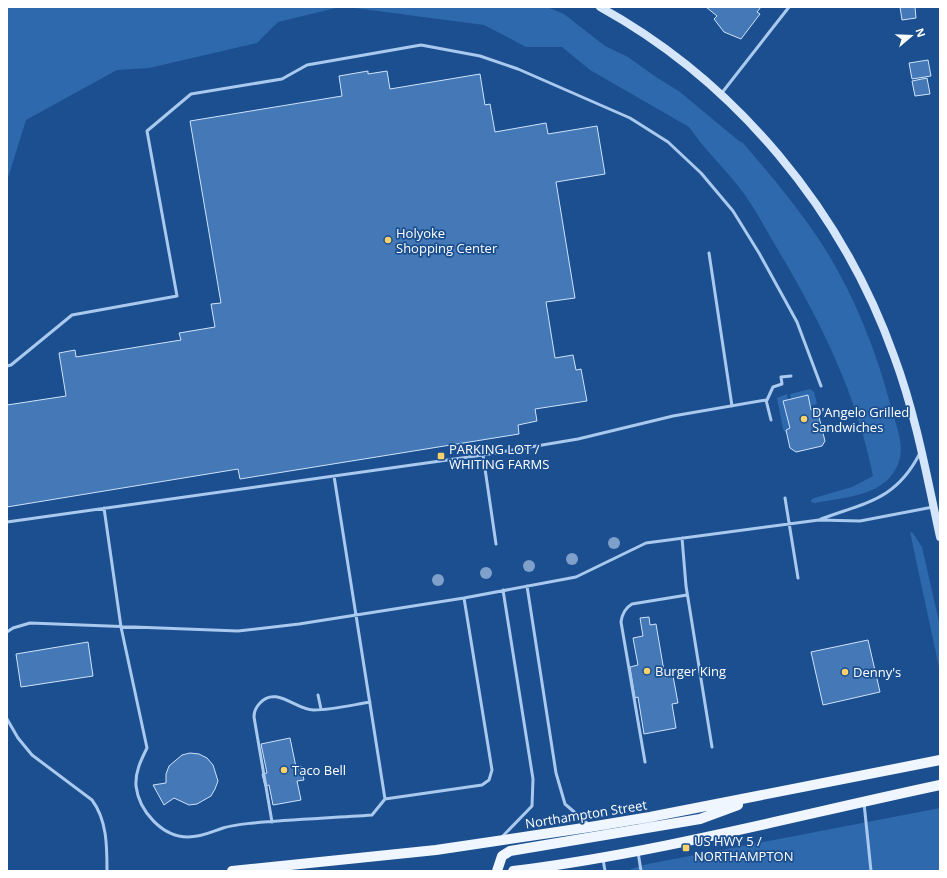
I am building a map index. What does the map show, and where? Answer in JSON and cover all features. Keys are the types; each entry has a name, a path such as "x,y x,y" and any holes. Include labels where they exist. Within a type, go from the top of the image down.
{"main road":[{"path":"600,7 656,42 683,62 721,94 759,132 817,204 848,254 873,304 892,350 922,451 940,537"},
{"name":"Northampton Street","path":"232,871 421,852 590,827 764,795 940,760"},
{"path":"513,871 638,850 940,785"},
{"path":"497,871 502,856 510,851 700,819 764,795"}],"lane":[{"path":"721,94 789,7"},
{"path":"7,366 11,365 72,315 177,296 147,131 191,94 282,78 307,65 421,45 480,56 518,69 630,118 668,142 701,173 733,210 759,253 797,322 821,386"},
{"path":"709,253 732,406"},
{"path":"771,420 767,400 773,387 782,384 781,377 791,376"},
{"path":"7,522 483,455 578,439 673,416 767,400"},
{"path":"819,520 889,493 902,481 914,466 922,451"},
{"path":"483,455 496,544"},
{"path":"334,476 385,799"},
{"path":"785,498 798,578"},
{"path":"7,632 18,626 30,624 238,631 356,615 464,598 576,577 646,543 819,520 860,522 934,507"},
{"path":"104,508 120,627 147,748 138,766 136,785 141,804 152,820 168,832 187,837 206,836 224,828 272,822 372,815 385,799 482,786 489,780 492,770 464,598"},
{"path":"682,538 687,595 712,747"},
{"path":"527,586 556,773 565,804 590,827"},
{"path":"498,840 532,806 533,779 503,590"},
{"path":"645,762 621,622 622,617 627,607 632,604 687,595"},
{"path":"318,695 321,709"},
{"path":"272,822 254,717 254,711 262,701 274,697 310,710 370,702"},
{"path":"7,719 18,738 32,755 92,800 99,810 105,831 107,871"},
{"path":"864,801 871,871"},
{"path":"638,850 640,871"},
{"path":"603,856 604,871"}],"shaded area":[{"path":"7,7 340,7 278,22 257,43 149,68 117,70 26,120 7,181"},
{"path":"347,7 547,7 564,14 605,46 628,57 680,92 743,143 782,189 818,238 842,278 862,320 878,363 899,434 901,451 900,459 891,476 884,483 856,496 815,503 811,502 814,498 852,487 873,476 858,417 848,389 824,334 796,281 750,202 689,127 590,70 562,47 526,47 484,25"},
{"path":"810,389 814,392 817,404 810,406 807,395 791,399 790,394"},
{"path":"787,394 788,400 783,401 790,428 786,430 787,435 783,429 777,398"},
{"path":"910,532 913,533 922,547 940,626 940,672"},
{"path":"940,808 940,871 631,871 631,869 648,864"}],"building":[{"path":"706,7 761,7 757,12 760,14 741,39 724,32 714,19 717,16"},
{"path":"900,7 915,7 916,18 902,20"},
{"path":"928,60 931,76 912,79 909,63"},
{"name":"Holyoke Shopping Center","path":"368,71 368,74 387,71 390,89 480,74 485,105 490,104 495,132 546,123 548,134 597,126 605,174 556,182 575,298 546,302 555,358 573,355 576,370 581,369 587,401 535,409 537,421 518,425 519,434 240,479 238,469 7,507 7,405 66,396 59,353 75,350 76,357 181,340 179,333 215,327 211,304 221,303 190,121 342,96 339,76"},
{"path":"927,78 930,94 915,96 912,81"},
{"name":"D'Angelo Grilled Sandwiches","path":"808,395 811,410 817,409 825,441 822,446 796,452 790,448 786,430 790,428 783,401"},
{"name":"Burger King","path":"649,617 650,625 656,624 665,677 673,676 678,703 672,704 676,728 644,734 638,697 635,698 630,667 638,665 633,638 643,636 640,618"},
{"name":"Denny's","path":"868,640 880,692 823,705 811,652"},
{"path":"88,642 93,676 21,687 16,654"},
{"name":"Taco Bell","path":"290,738 296,767 301,766 304,780 297,781 301,800 273,805 269,785 265,786 262,774 267,773 261,744"},
{"path":"190,753 199,754 207,758 213,765 218,781 215,789 211,796 197,804 189,805 174,798 164,805 153,785 166,783 166,774 169,766 182,755"}],"place":[{"name":"Holyoke Shopping Center","path":"388,240"},
{"name":"D'Angelo Grilled Sandwiches","path":"804,419"},
{"name":"PARKING LOT / WHITING FARMS","path":"441,456"},
{"name":"Burger King","path":"647,671"},
{"name":"Denny's","path":"845,672"},
{"name":"Taco Bell","path":"284,770"},
{"name":"US HWY 5 / NORTHAMPTON","path":"686,848"}]}
